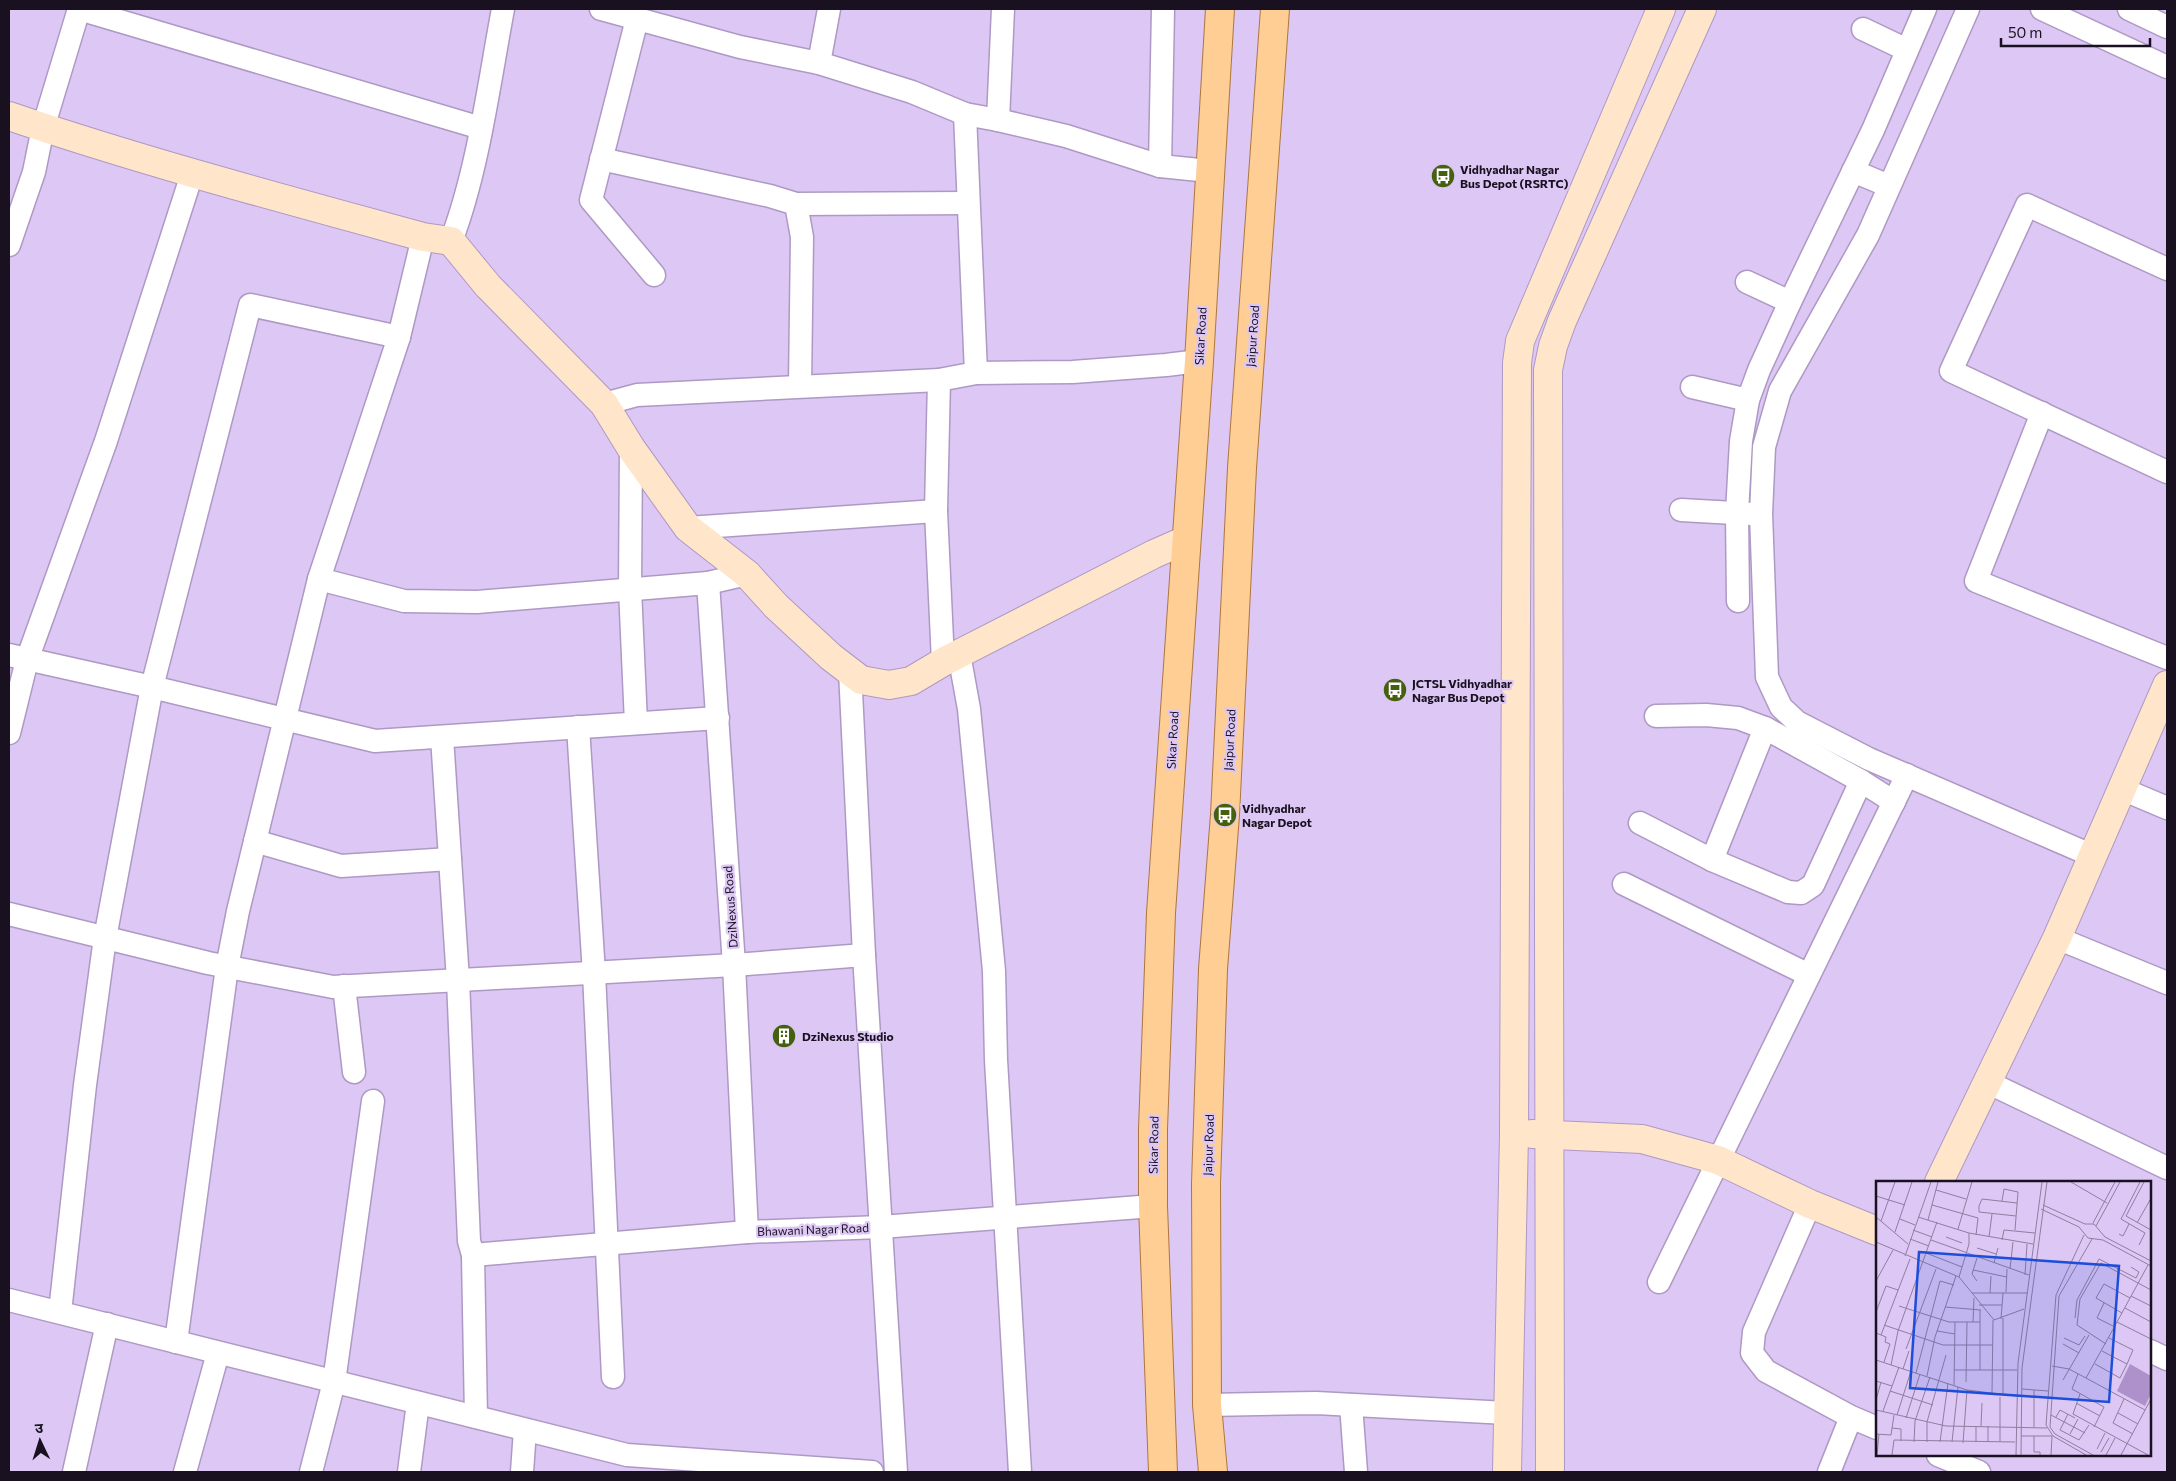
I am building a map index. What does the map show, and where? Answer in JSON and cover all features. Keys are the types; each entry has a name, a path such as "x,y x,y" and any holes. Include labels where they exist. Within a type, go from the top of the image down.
{"main road":[{"name":"Sikar Road","path":"1163,1472 1153,1206 1153,1128 1161,913 1199,360 1220,9"},
{"name":"Jaipur Road","path":"1213,1472 1207,1405 1206,1184 1213,969 1225,815 1242,468 1275,9"}],"street":[{"path":"9,245 34,172 43,128 79,9 481,128"},
{"path":"451,241 460,218 481,128 503,9"},
{"path":"601,9 740,48 819,63 912,92 965,114 1066,136 1160,166 1209,171"},
{"path":"819,63 829,9"},
{"path":"998,120 1003,9"},
{"path":"1160,166 1162,9"},
{"path":"1506,1472 1514,1134 1517,363 1520,341 1661,9"},
{"path":"1550,1472 1548,370 1553,346 1562,321 1702,9"},
{"path":"1738,600 1737,513 1741,441 1748,400 1758,370 1853,171 1925,9"},
{"path":"1968,9 1868,235 1780,390 1764,447 1762,514 1767,678 1780,707 1797,722 1869,759 2093,856"},
{"path":"2130,9 2167,27"},
{"path":"2056,12 2167,67"},
{"path":"637,18 591,200 654,275"},
{"path":"1862,29 1907,50"},
{"path":"965,114 976,373"},
{"path":"9,116 192,174 423,237 451,241 488,286 604,404 631,448 688,528 747,574 776,606 831,657 861,680 889,685 912,681 951,658 1154,554 1186,540"},
{"path":"601,159 770,196 796,204 968,203"},
{"path":"1853,171 1889,186"},
{"path":"9,733 18,657 106,441 192,174"},
{"path":"796,204 802,237 800,386"},
{"path":"2167,269 2027,205 1951,371 2167,472"},
{"path":"176,1342 227,967 255,841 319,579 399,337 423,237"},
{"path":"1747,282 1790,302"},
{"path":"60,1312 85,1085 105,938 152,686 250,305 399,337"},
{"path":"604,404 637,395 939,380 976,373 1073,372 1166,365 1199,360"},
{"path":"939,380 936,511 951,658 969,709 994,971 996,1060 1020,1472"},
{"path":"1692,387 1748,400"},
{"path":"2042,413 1976,580 2167,658"},
{"path":"631,448 630,589 636,723"},
{"path":"1681,510 1762,514"},
{"path":"688,528 936,511"},
{"path":"319,579 404,601 478,602 708,583 747,574"},
{"name":"DziNexus Road","path":"708,583 734,965 747,1232"},
{"path":"18,657 152,686 375,741 718,718"},
{"path":"850,671 864,955 896,1472"},
{"path":"1939,1181 2057,938 2167,685"},
{"path":"1656,716 1706,715 1738,718 1765,728 1861,781 1894,802"},
{"path":"578,728 594,972 612,1377"},
{"path":"1712,860 1765,728"},
{"path":"442,737 458,980 469,1241 473,1255 476,1417"},
{"path":"1659,1282 1907,775"},
{"path":"1640,823 1712,860 1788,892 1801,893 1813,885 1861,781"},
{"path":"2122,789 2167,808"},
{"path":"255,841 341,866 450,859"},
{"path":"1624,884 1809,975"},
{"path":"9,914 227,967 333,987 734,965 864,955"},
{"path":"2057,938 2167,983"},
{"path":"344,986 354,1072"},
{"path":"1987,1082 2167,1168"},
{"path":"311,1472 334,1382 373,1101"},
{"path":"1514,1134 1549,1133 1642,1140 1718,1160 1810,1204 1876,1231"},
{"path":"1810,1204 1754,1332 1752,1353 1766,1371 1851,1417 1876,1428"},
{"name":"Bhawani Nagar Road","path":"473,1255 747,1232 881,1227 1153,1206"},
{"path":"9,1300 525,1430 627,1464 872,1472"},
{"path":"74,1472 107,1324"},
{"path":"2151,1351 2167,1359"},
{"path":"185,1472 218,1352"},
{"path":"409,1472 418,1403"},
{"path":"1207,1405 1316,1404 1507,1413"},
{"path":"1351,1405 1356,1472"},
{"path":"1829,1472 1851,1417"},
{"path":"522,1472 525,1430"},
{"path":"1940,1456 1979,1472"}],"place":[{"name":"Vidhyadhar Nagar Bus Depot (RSRTC)","path":"1443,176"},
{"name":"JCTSL Vidhyadhar Nagar Bus Depot","path":"1395,690"},
{"name":"Vidhyadhar Nagar Depot","path":"1225,815"},
{"name":"DziNexus Studio","path":"784,1036"}]}
